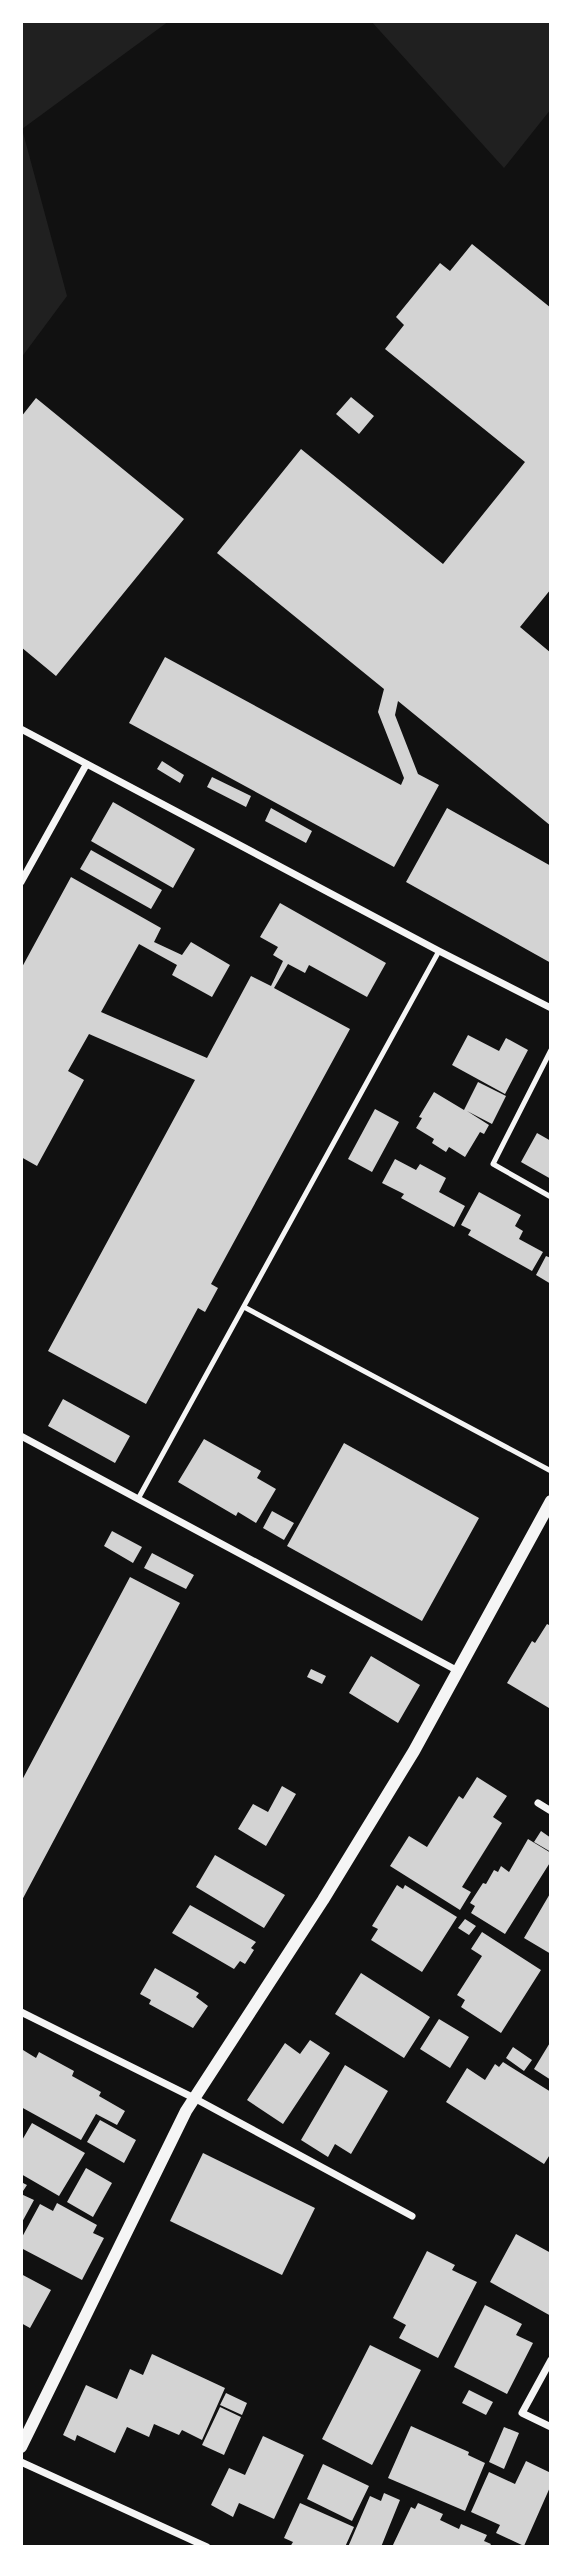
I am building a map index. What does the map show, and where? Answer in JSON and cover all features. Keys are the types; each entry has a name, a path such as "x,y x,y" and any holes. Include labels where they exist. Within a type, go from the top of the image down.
{"street":[{"path":"21,729 551,1008"},
{"path":"21,882 86,765"},
{"path":"21,1436 458,1671"},
{"path":"21,2447 194,2098 337,1877 414,1751 551,1501"},
{"path":"538,1803 551,1811"},
{"path":"21,2012 194,2098 412,2216"},
{"path":"551,2360 522,2413 551,2427"},
{"path":"21,2462 207,2547"}],"lane":[{"path":"138,1499 439,951"},
{"path":"551,1050 494,1164 551,1197"},
{"path":"244,1307 551,1471"}],"shaded area":[{"path":"21,21 169,21 22,129 67,296 21,358"},
{"path":"371,21 551,21 551,109 504,168"}],"building":[{"path":"472,244 551,308 551,589 520,627 551,653 551,826 398,701 395,715 418,774 439,785 394,867 129,723 165,657 401,785 404,778 378,712 384,689 217,553 301,449 443,564 525,462 385,349 404,325 396,317 440,263 450,271"},
{"path":"351,397 374,416 359,434 336,414"},
{"path":"36,398 184,519 56,676 21,647 21,417"},
{"path":"162,761 184,775 180,783 157,769"},
{"path":"212,777 251,796 246,807 207,787"},
{"path":"113,802 195,849 173,888 91,841"},
{"path":"271,808 312,831 306,843 265,821"},
{"path":"447,808 551,866 551,963 406,882"},
{"path":"91,850 162,890 151,909 80,869"},
{"path":"71,877 161,928 154,942 182,955 191,942 230,965 212,997 172,975 177,965 139,944 101,1012 207,1058 251,976 271,986 283,961 273,955 278,947 260,937 280,903 386,963 367,997 309,965 305,973 288,964 274,988 350,1029 211,1284 218,1288 205,1312 198,1308 146,1404 48,1351 195,1080 89,1034 68,1071 84,1080 37,1166 21,1157 21,969"},
{"path":"468,1035 499,1051 506,1038 528,1050 505,1094 452,1065"},
{"path":"478,1082 506,1096 492,1124 467,1111 489,1125 484,1134 480,1132 465,1157 449,1147 446,1152 432,1143 434,1139 416,1128 422,1118 419,1117 434,1092 464,1110"},
{"path":"375,1109 399,1122 372,1172 348,1159"},
{"path":"537,1133 551,1141 551,1179 521,1162"},
{"path":"395,1159 416,1170 420,1164 446,1178 439,1192 465,1206 454,1227 401,1198 404,1194 382,1183"},
{"path":"479,1192 521,1215 515,1226 523,1231 519,1239 543,1252 532,1271 468,1235 471,1230 461,1225"},
{"path":"546,1256 551,1258 551,1284 536,1275"},
{"path":"63,1399 130,1436 115,1463 48,1426"},
{"path":"204,1439 261,1471 257,1478 276,1489 256,1523 238,1512 236,1516 178,1482"},
{"path":"344,1443 479,1518 422,1621 287,1546"},
{"path":"272,1511 294,1523 284,1540 263,1528"},
{"path":"112,1531 142,1547 133,1563 104,1546"},
{"path":"152,1553 194,1575 186,1589 144,1568"},
{"path":"130,1577 180,1603 21,1902 21,1782"},
{"path":"547,1624 551,1626 549,1708 507,1683 532,1641 535,1643"},
{"path":"371,1656 420,1685 398,1723 349,1693"},
{"path":"311,1669 326,1676 322,1684 307,1677"},
{"path":"477,1777 507,1796 493,1817 502,1823 462,1887 471,1892 460,1910 390,1866 409,1836 427,1847 459,1796 463,1799"},
{"path":"282,1786 296,1794 266,1846 238,1829 253,1804 268,1812"},
{"path":"541,1831 551,1838 551,1852 534,1842"},
{"path":"528,1839 551,1853 551,1861 505,1934 471,1913 475,1906 470,1903 494,1870 498,1872 501,1866 509,1872"},
{"path":"215,1855 285,1895 264,1928 196,1887"},
{"path":"397,1885 403,1889 405,1885 457,1917 422,1972 371,1940 378,1929 372,1926"},
{"path":"551,1892 551,1954 524,1938"},
{"path":"190,1905 256,1942 245,1964 240,1961 234,1969 172,1933"},
{"path":"465,1919 476,1926 469,1935 458,1928"},
{"path":"482,1932 541,1970 501,2033 461,2007 465,2000 457,1995 482,1956 471,1949"},
{"path":"155,1968 199,1993 196,1997 208,2006 193,2028 149,2004 151,2000 140,1994"},
{"path":"361,1973 430,2017 404,2058 335,2014"},
{"path":"439,2019 469,2037 450,2068 420,2049"},
{"path":"310,2040 330,2053 283,2124 247,2100 285,2043 300,2054"},
{"path":"551,2041 551,2080 534,2069"},
{"path":"513,2047 532,2060 524,2071 506,2058"},
{"path":"23,2050 36,2058 39,2052 74,2071 72,2076 101,2092 99,2096 125,2111 117,2125 96,2114 81,2140 21,2107"},
{"path":"503,2062 551,2092 551,2153 544,2164 446,2102 467,2068 485,2080 495,2064 499,2067"},
{"path":"345,2065 388,2091 351,2154 335,2144 328,2157 301,2140"},
{"path":"100,2120 136,2140 124,2163 87,2142"},
{"path":"32,2123 85,2153 59,2196 21,2174 21,2142"},
{"path":"203,2153 315,2208 282,2275 170,2221"},
{"path":"86,2168 112,2183 93,2217 67,2202"},
{"path":"21,2182 27,2185 21,2194"},
{"path":"21,2194 34,2200 21,2224"},
{"path":"57,2203 97,2225 93,2233 104,2238 82,2280 21,2248 21,2239 40,2204 53,2211"},
{"path":"516,2234 551,2253 551,2316 490,2282"},
{"path":"427,2251 455,2265 452,2270 477,2282 438,2358 399,2338 406,2325 393,2318"},
{"path":"21,2274 51,2290 30,2328 21,2323"},
{"path":"485,2305 522,2324 516,2335 533,2343 507,2394 454,2367"},
{"path":"370,2345 421,2370 372,2465 322,2439"},
{"path":"152,2354 225,2388 202,2440 182,2430 179,2435 154,2424 149,2437 127,2427 115,2453 77,2435 75,2441 63,2435 86,2385 117,2399 130,2369 143,2375"},
{"path":"469,2390 493,2402 486,2415 462,2403"},
{"path":"226,2393 247,2403 242,2415 220,2405"},
{"path":"220,2407 241,2417 224,2455 202,2445"},
{"path":"411,2426 469,2452 468,2455 485,2463 465,2511 388,2478"},
{"path":"504,2427 519,2433 504,2469 489,2462"},
{"path":"263,2436 304,2455 274,2519 239,2503 233,2517 211,2505 229,2468 245,2475"},
{"path":"526,2461 551,2473 551,2485 524,2546 496,2533 500,2525 471,2512 489,2472 515,2484"},
{"path":"323,2464 369,2486 352,2521 307,2499"},
{"path":"384,2493 400,2500 381,2547 348,2547 370,2496 381,2501"},
{"path":"300,2503 354,2527 345,2547 290,2547 293,2542 284,2538"},
{"path":"418,2503 443,2514 440,2520 459,2529 461,2524 487,2535 484,2541 491,2544 489,2547 392,2547 411,2507 415,2509"}]}
